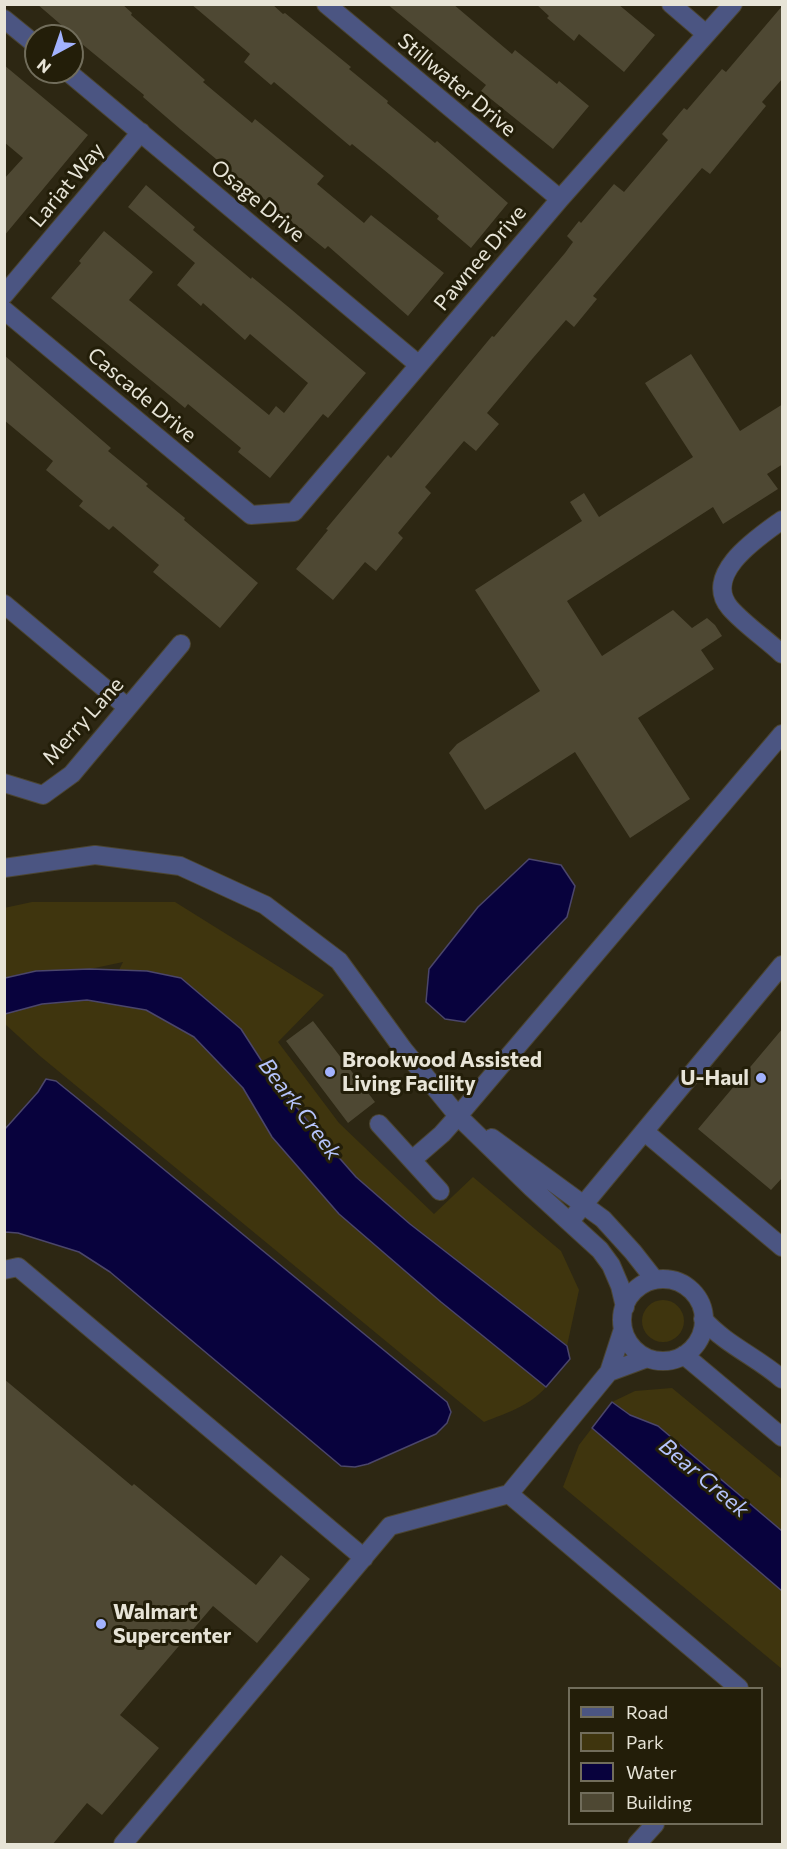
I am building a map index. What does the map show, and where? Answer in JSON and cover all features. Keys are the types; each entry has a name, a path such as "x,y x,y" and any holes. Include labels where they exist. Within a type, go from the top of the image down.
{"street":[{"name":"Stillwater Drive","path":"326,4 560,199"},
{"path":"671,4 706,34"},
{"name":"Pawnee Drive","path":"251,515 294,512 560,199 733,4"},
{"path":"4,20 24,36"},
{"name":"Osage Drive","path":"83,84 419,365"},
{"name":"Lariat Way","path":"4,295 141,132"},
{"name":"Cascade Drive","path":"4,310 251,515"},
{"path":"783,520 743,549 731,564 724,580 723,595 730,607 783,654"},
{"path":"4,604 127,707"},
{"name":"Merry Lane","path":"4,783 43,795 72,774 181,644"},
{"path":"412,1160 442,1134 458,1116 783,734"},
{"path":"4,868 95,855 180,866 266,905 339,961 403,1049 458,1116 600,1250 611,1265 620,1286 625,1307"},
{"path":"570,1221 783,965"},
{"path":"458,1116 585,1204 603,1219 655,1280"},
{"path":"379,1124 440,1191"},
{"path":"645,1132 783,1246"},
{"path":"4,1270 18,1267 364,1558"},
{"path":"123,1845 390,1526 509,1494 609,1372 623,1329 622,1316 633,1293 643,1285 655,1280 680,1283 698,1300 703,1312 700,1336 694,1347 673,1360 660,1361 647,1358 632,1346 623,1329"},
{"path":"703,1319 716,1334 756,1358 783,1379"},
{"path":"684,1355 783,1437"},
{"path":"609,1372 647,1358"},
{"path":"509,1494 737,1687"},
{"path":"637,1845 654,1825"}],"green space":[{"path":"32,902 175,902 324,995 278,1042 339,1123 434,1214 473,1177 561,1251 579,1290 567,1346 410,1224 356,1177 270,1074 241,1029 147,971 119,970 123,962 90,969 36,971 5,978 4,908"},
{"path":"87,1000 146,1010 194,1037 243,1088 272,1137 339,1214 441,1302 546,1387 525,1404 484,1422 40,1056 5,1024 5,1014 42,1004"},
{"path":"663,1300 671,1301 678,1306 683,1313 683,1329 678,1336 671,1341 663,1342 655,1341 648,1336 643,1329 642,1321 643,1313 648,1306 655,1301"},
{"path":"672,1388 782,1479 782,1531 658,1426 630,1415 612,1402 635,1391"},
{"path":"592,1428 782,1591 782,1669 563,1487 579,1445"}],"water":[{"path":"529,859 561,865 575,886 567,917 465,1022 445,1019 426,1002 429,969 478,907"},
{"path":"90,969 147,971 181,978 241,1029 270,1074 356,1177 410,1224 567,1346 570,1359 546,1387 441,1302 339,1214 272,1137 243,1088 194,1037 146,1010 87,1000 42,1004 5,1014 5,978 36,971"},
{"path":"46,1079 56,1081 447,1402 451,1412 447,1423 436,1434 368,1464 355,1467 341,1466 110,1272 79,1252 18,1233 5,1232 5,1129 38,1092"},
{"name":"Bear Creek","path":"612,1402 630,1415 658,1426 782,1531 782,1591 592,1428"}],"building":[{"path":"37,4 122,4 132,13 131,15 205,80 203,82 252,123 255,119 324,176 317,184 364,223 371,215 444,273 408,316 328,246 325,249 180,129 143,97 144,95 84,46 84,24 60,24"},
{"path":"191,4 272,4 351,67 349,69 388,101 387,103 435,143 437,141 508,203 471,248 437,219 439,216 389,174 352,144 350,146 274,82 271,85 244,62 250,54"},
{"path":"387,4 453,4 512,54 515,50 557,84 559,81 589,106 553,149 481,91 486,85"},
{"path":"536,4 618,4 655,35 624,72 579,34 574,41 547,18 549,16"},
{"path":"783,5 783,78 762,102 766,106 710,174 702,168 593,296 597,299 574,327 566,320 533,358 487,413 499,424 476,451 464,441 425,487 431,493 398,533 403,538 376,571 365,562 333,600 296,569 328,530 326,529 388,455 391,458 492,336 494,337 565,253 573,242 567,236 579,221 581,223 614,184 624,192 668,140 662,134 684,108 687,110 722,69 726,72"},
{"path":"4,65 88,135 4,236 4,179 23,158 4,142"},
{"path":"146,185 195,227 193,230 366,373 328,418 323,414 270,478 238,452 241,448 188,404 185,408 51,298 81,263 79,261 104,231 153,272 129,300 269,415 276,406 284,413 308,383 250,334 245,340 203,303 201,306 177,285 195,263 128,207"},
{"path":"691,354 740,431 783,404 783,464 767,474 778,489 723,524 713,507 567,601 602,656 673,610 692,628 707,618 722,636 701,650 714,669 638,718 690,799 630,838 575,752 485,810 449,753 457,744 540,691 475,590 582,521 570,502 584,493 599,517 693,457 645,383"},
{"path":"4,355 111,448 108,451 148,484 146,486 258,583 220,628 153,572 159,565 113,526 109,530 79,506 83,501 46,470 53,461 4,420"},
{"name":"Brookwood Assisted Living Facility","path":"313,1021 375,1102 348,1123 286,1041"},
{"name":"U-Haul","path":"783,1028 783,1177 771,1190 698,1129"},
{"name":"Walmart Supercenter","path":"4,1379 132,1486 134,1484 256,1585 281,1555 310,1579 257,1643 213,1606 120,1715 159,1748 102,1815 87,1803 52,1845 4,1845"}],"place":[{"name":"Brookwood Assisted Living Facility","path":"330,1072"},
{"name":"U-Haul","path":"761,1078"},
{"name":"Walmart Supercenter","path":"101,1624"}],"water label":[{"name":"Beark Creek","path":"300,1109"}]}
